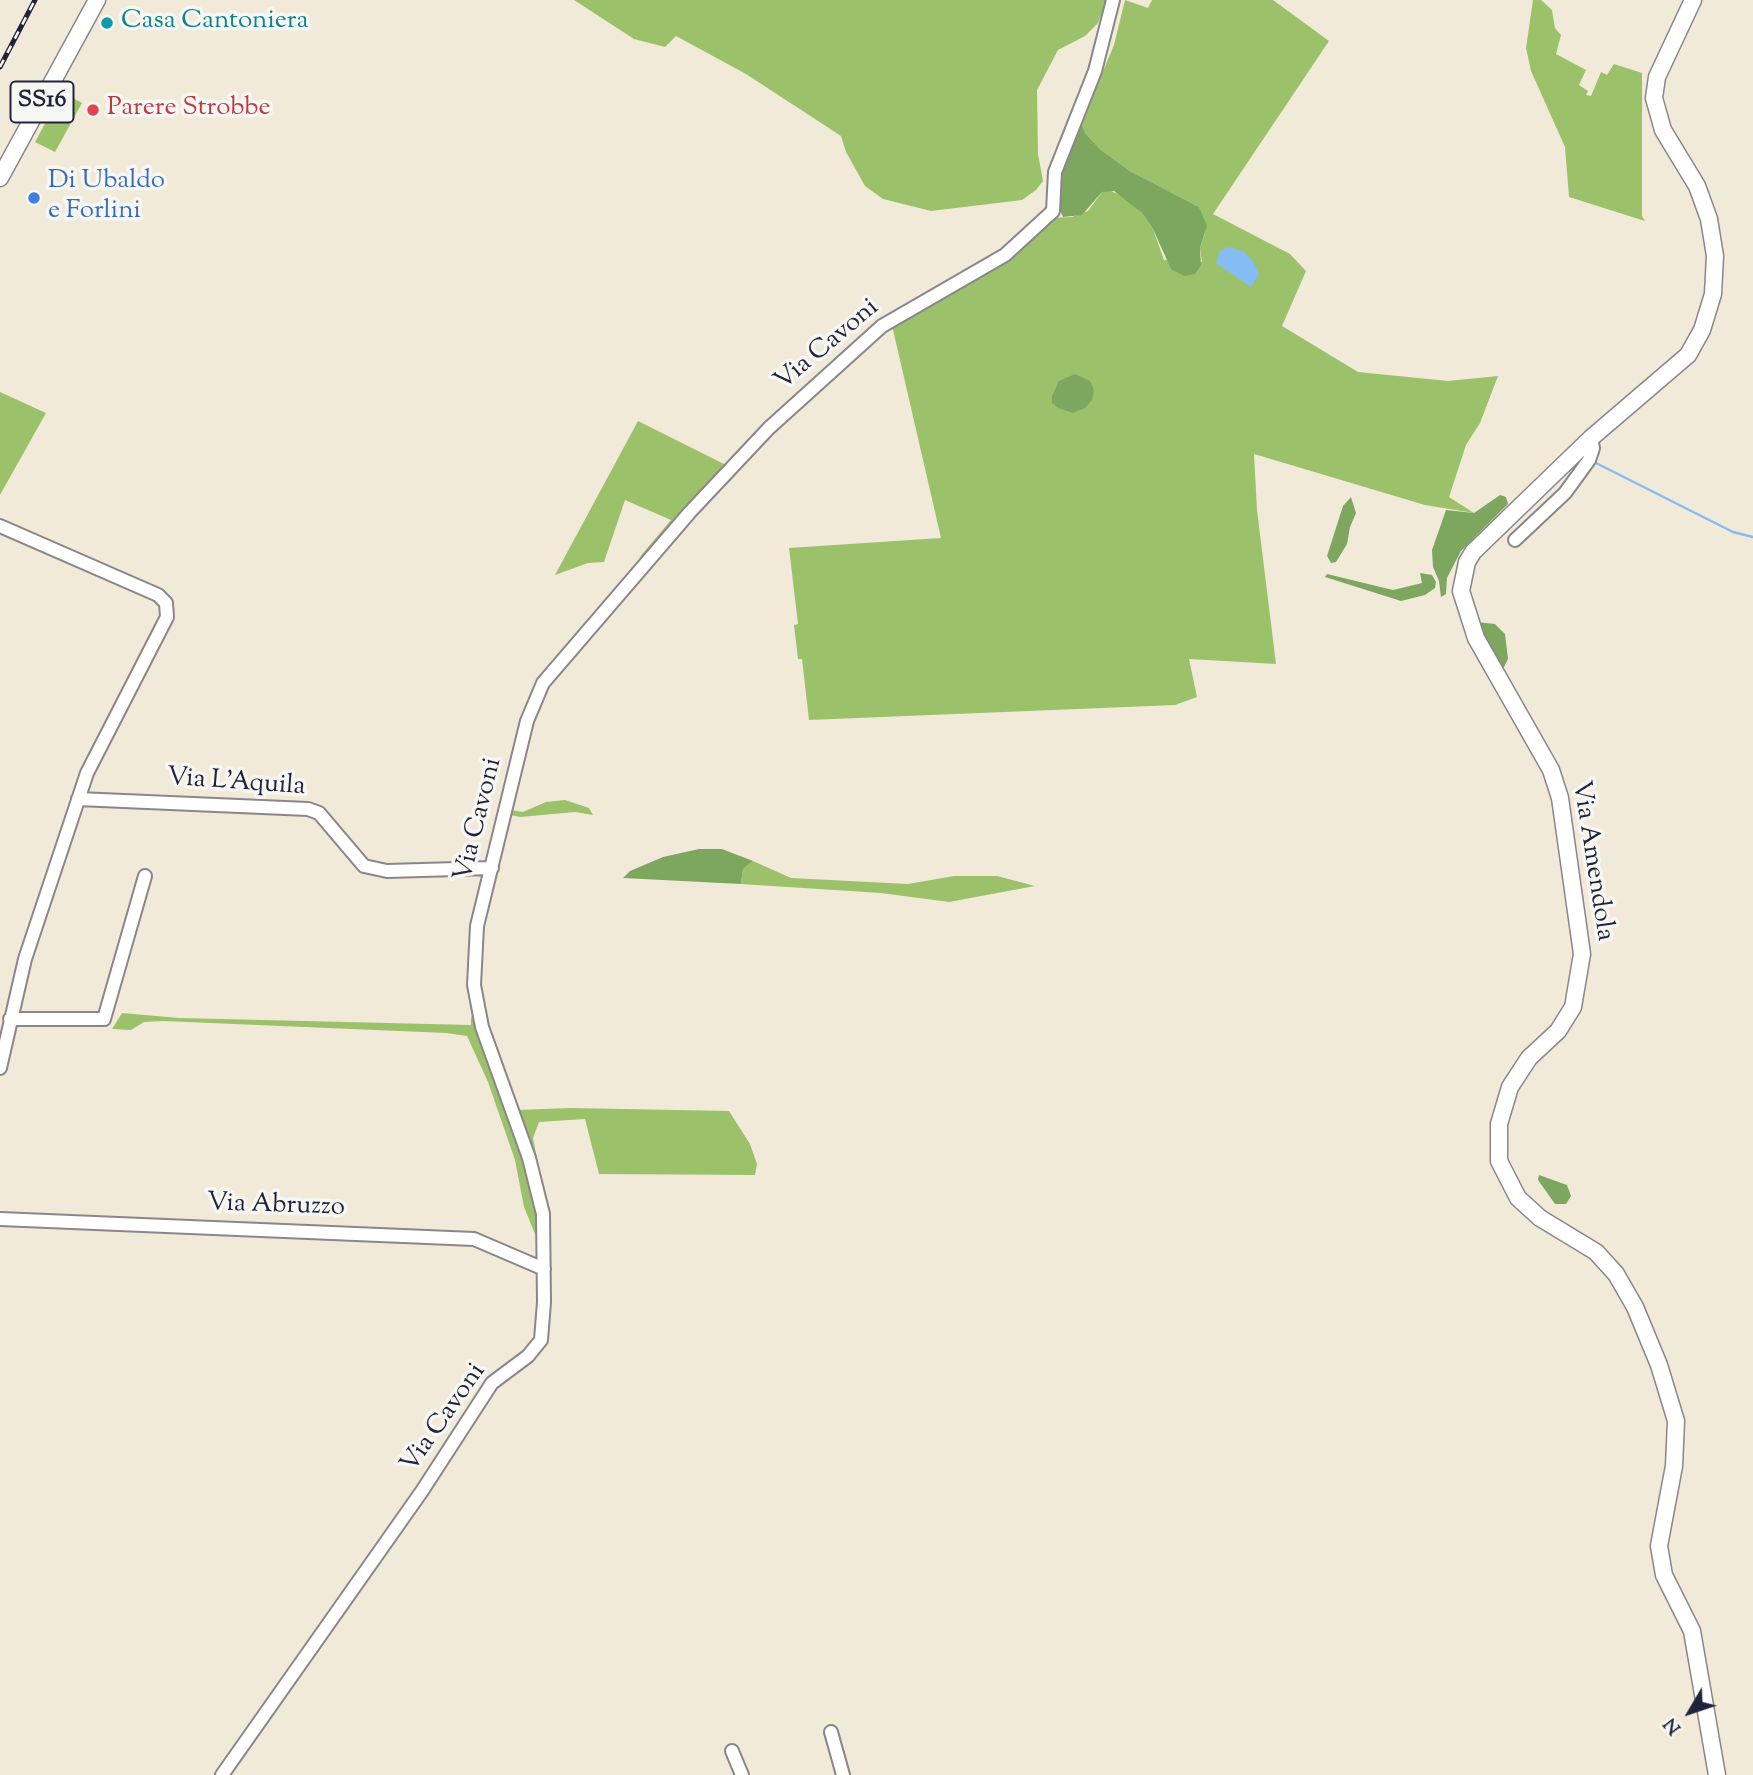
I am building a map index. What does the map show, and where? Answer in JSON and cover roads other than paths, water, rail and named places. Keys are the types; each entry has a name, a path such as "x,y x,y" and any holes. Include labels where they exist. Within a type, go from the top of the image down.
{"main road":[{"name":"Via Amendola","path":"1693,0 1657,77 1654,98 1663,130 1698,186 1709,219 1715,256 1713,294 1702,330 1688,355 1591,438 1473,552 1467,562 1461,591 1476,638 1551,770 1560,798 1582,954 1573,1007 1558,1031 1529,1058 1510,1087 1499,1124 1499,1161 1518,1198 1540,1218 1596,1252 1616,1274 1659,1364 1676,1422 1674,1466 1659,1545 1664,1575 1692,1631 1717,1775"},
{"name":"SS16","path":"0,178 93,4"}],"street":[{"name":"Via Cavoni","path":"222,1775 422,1491 492,1382 528,1356 541,1340 543,1214 528,1158 482,1027 474,985 477,926 527,721 542,683 579,637 747,449 835,367 882,326 1005,255 1053,211 1055,172 1095,71 1114,0"},
{"path":"1515,540 1565,494 1589,460 1593,448 1591,438"},
{"path":"0,526 158,595 166,603 167,617 87,772 54,863 24,959 0,1068"},
{"name":"Via L'Aquila","path":"78,799 308,809 319,813 364,866 387,871 492,868"},
{"path":"10,1019 104,1019 145,876"},
{"name":"Via Abruzzo","path":"0,1219 474,1239 544,1269"},
{"path":"831,1732 843,1775"},
{"path":"732,1751 742,1775"}],"water":[{"path":"1228,247 1243,251 1253,261 1259,274 1251,287 1216,263 1220,251"}],"waterway":[{"path":"1592,461 1733,532 1753,537"}],"railway":[{"path":"0,67 35,0"}],"place":[{"name":"Casa Cantoniera","path":"107,23"},
{"name":"Parere Strobbe","path":"93,110"},
{"name":"Di Ubaldo e Forlini","path":"34,198"}]}
